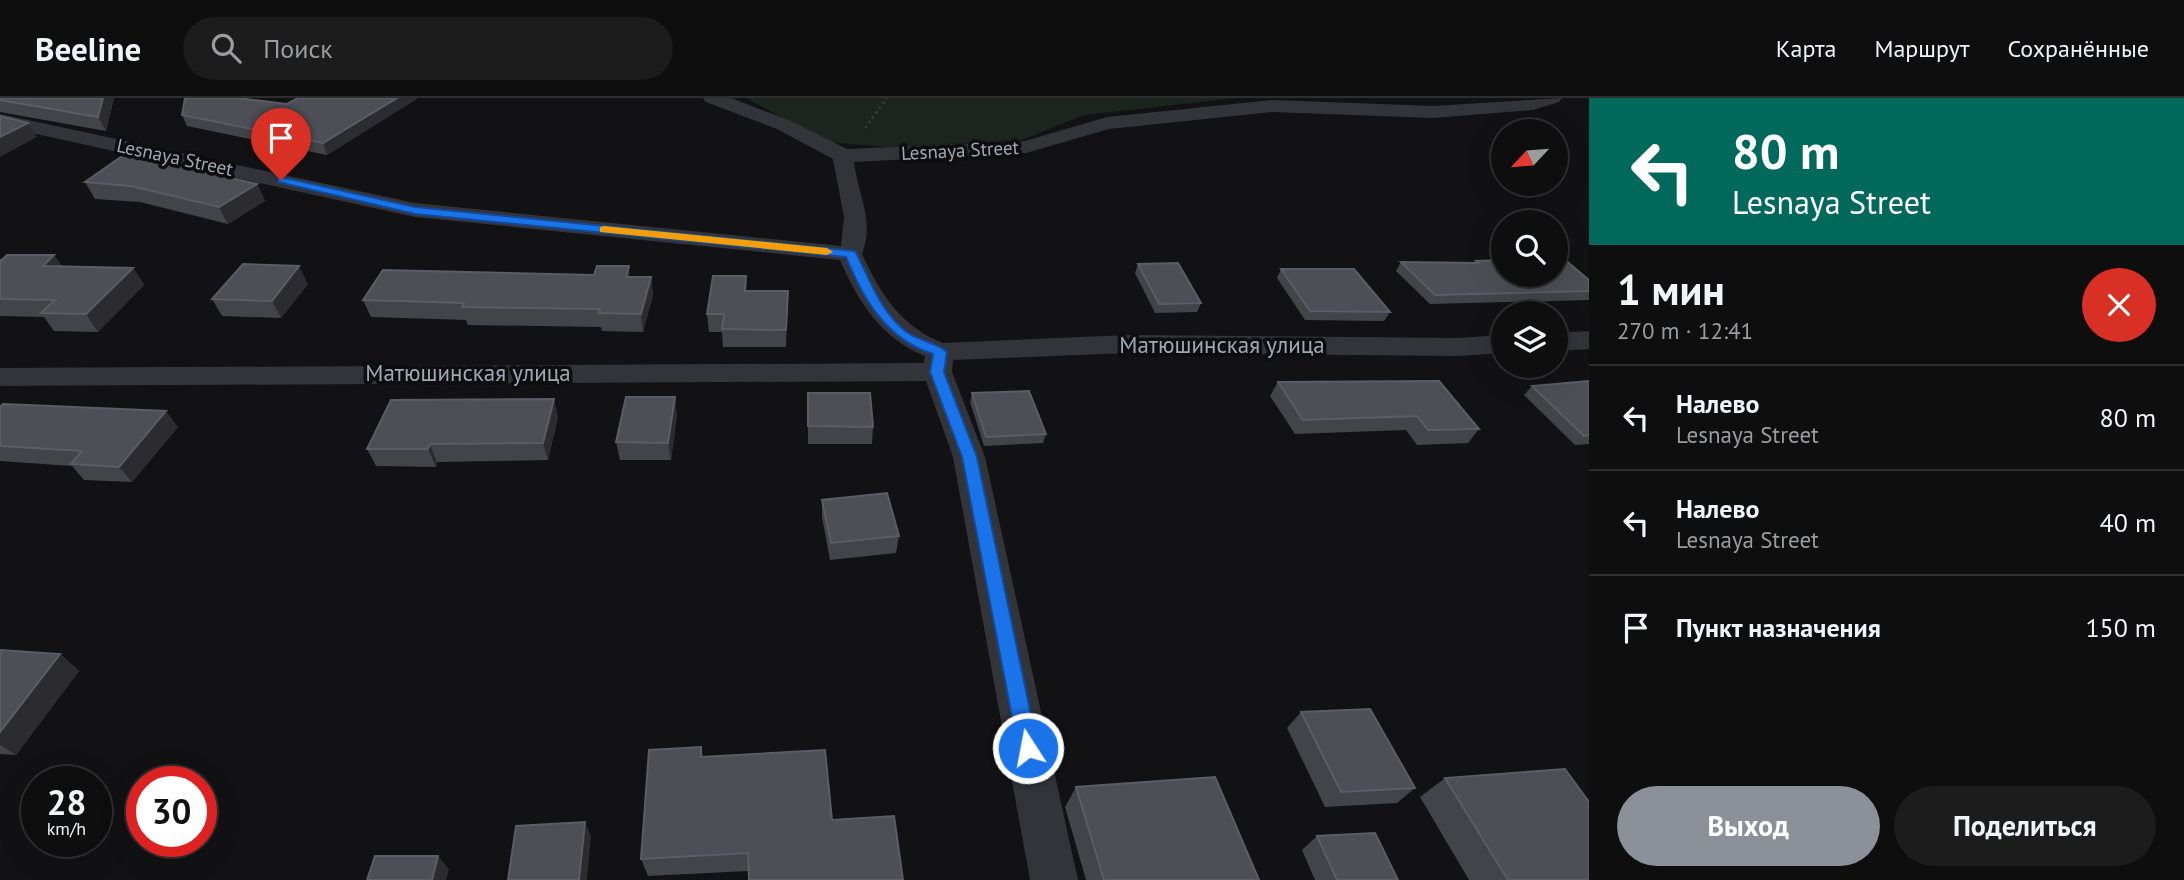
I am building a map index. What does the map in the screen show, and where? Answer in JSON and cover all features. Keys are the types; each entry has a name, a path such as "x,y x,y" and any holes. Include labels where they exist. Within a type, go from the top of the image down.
{"street":[{"path":"713,98 784,125 843,156 843,175 849,186 859,230 850,254 862,281 883,314 902,335 922,346 939,362 970,457 1054,880"},
{"name":"Lesnaya Street","path":"843,156 1026,147 1107,122 1272,106 1433,113 1533,104 1552,98"},
{"name":"Lesnaya Street","path":"0,120 415,210 850,254"},
{"path":"1568,341 1589,340"},
{"name":"Матюшинская улица","path":"0,377 939,362 1128,344 1458,347 1491,345"}],"shaded area":[{"path":"746,98 1236,98 1084,115 1022,140 888,147 826,142"}],"building":[{"path":"0,98 103,98 98,117"},
{"path":"185,98 237,98 287,104 298,98 397,98 323,143 182,115"},
{"path":"0,116 28,123 0,137"},
{"path":"125,154 257,184 219,207 131,186 85,182"},
{"path":"7,255 54,255 43,266 133,268 86,314 41,313 55,300 0,299 0,260"},
{"path":"1491,260 1491,287 1568,287 1568,262 1589,280 1589,291 1435,295 1401,262 1478,263 1476,261"},
{"path":"1178,263 1201,303 1159,304 1138,264"},
{"path":"243,264 299,266 272,301 212,299"},
{"path":"597,266 629,266 626,277 651,277 641,314 599,313 600,309 462,307 464,303 363,300 383,270 594,275"},
{"path":"1281,269 1354,269 1390,312 1310,311"},
{"path":"713,276 746,276 745,291 788,291 786,330 722,329 724,314 707,314"},
{"path":"1439,381 1479,429 1428,430 1417,416 1303,420 1278,382"},
{"path":"1589,381 1589,435 1584,436 1532,386"},
{"path":"1029,391 1046,434 986,437 972,393"},
{"path":"808,393 870,393 873,427 808,426"},
{"path":"626,397 675,397 668,443 616,442"},
{"path":"554,399 543,443 430,444 428,449 367,449 391,400"},
{"path":"3,404 166,411 119,467 71,464 82,451 0,446 0,407"},
{"path":"887,493 899,536 831,543 822,500"},
{"path":"0,650 60,654 0,732"},
{"path":"1370,709 1415,788 1341,792 1301,712"},
{"path":"701,747 701,757 825,750 832,820 894,816 903,880 749,880 748,853 641,859 649,750"},
{"path":"1565,769 1589,802 1589,880 1508,880 1445,778"},
{"path":"1215,777 1259,880 1104,880 1076,787"},
{"path":"585,822 579,880 508,880 516,826"},
{"path":"1375,833 1398,880 1337,880 1317,836"},
{"path":"375,856 438,856 432,880 367,880"}],"slow traffic":[{"path":"604,229 827,252"}],"route":[{"path":"281,180 415,210 850,254 862,281 883,314 902,335 940,352 937,372 970,457 1028,748"}]}
